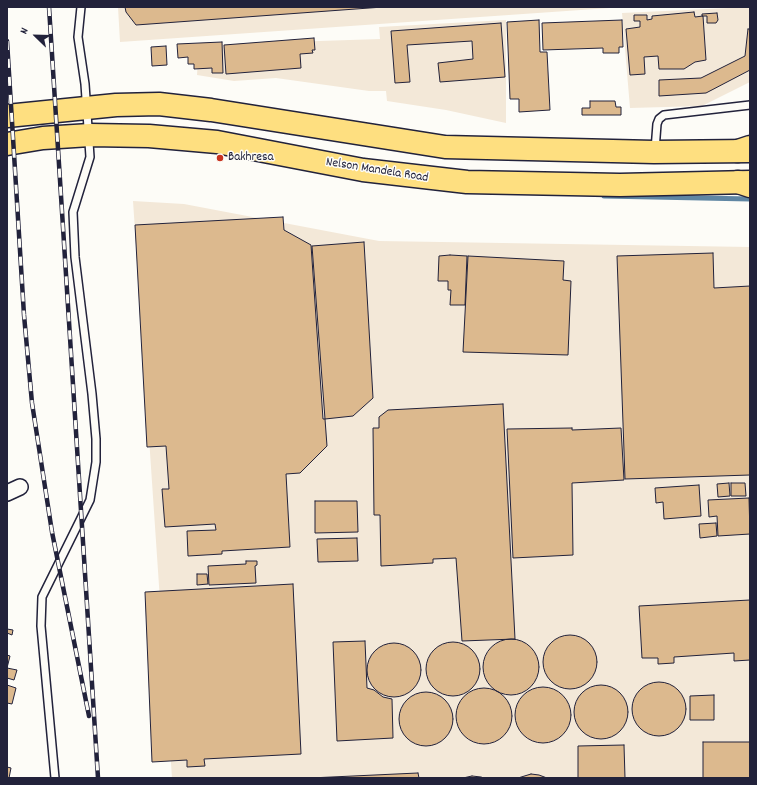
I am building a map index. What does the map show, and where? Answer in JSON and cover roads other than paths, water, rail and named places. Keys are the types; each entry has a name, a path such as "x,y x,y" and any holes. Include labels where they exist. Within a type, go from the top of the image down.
{"main road":[{"path":"7,116 87,108 159,104 211,110 445,147 654,152 746,150"},
{"name":"Nelson Mandela Road","path":"7,144 43,138 90,135 149,136 217,142 363,170 467,182 620,185 746,184"}],"lane":[{"path":"55,778 41,626 42,597 90,500 96,462 96,439 92,394 75,257 73,212 90,157 90,135 78,37 81,7"},
{"path":"654,152 657,124 659,119 664,115 750,105"}],"waterway":[{"path":"604,196 750,199"}],"railway":[{"path":"49,7 98,778"},
{"path":"7,41 24,315 32,403 52,532 89,716"}],"place":[{"name":"Bakhresa","path":"220,158"}]}
